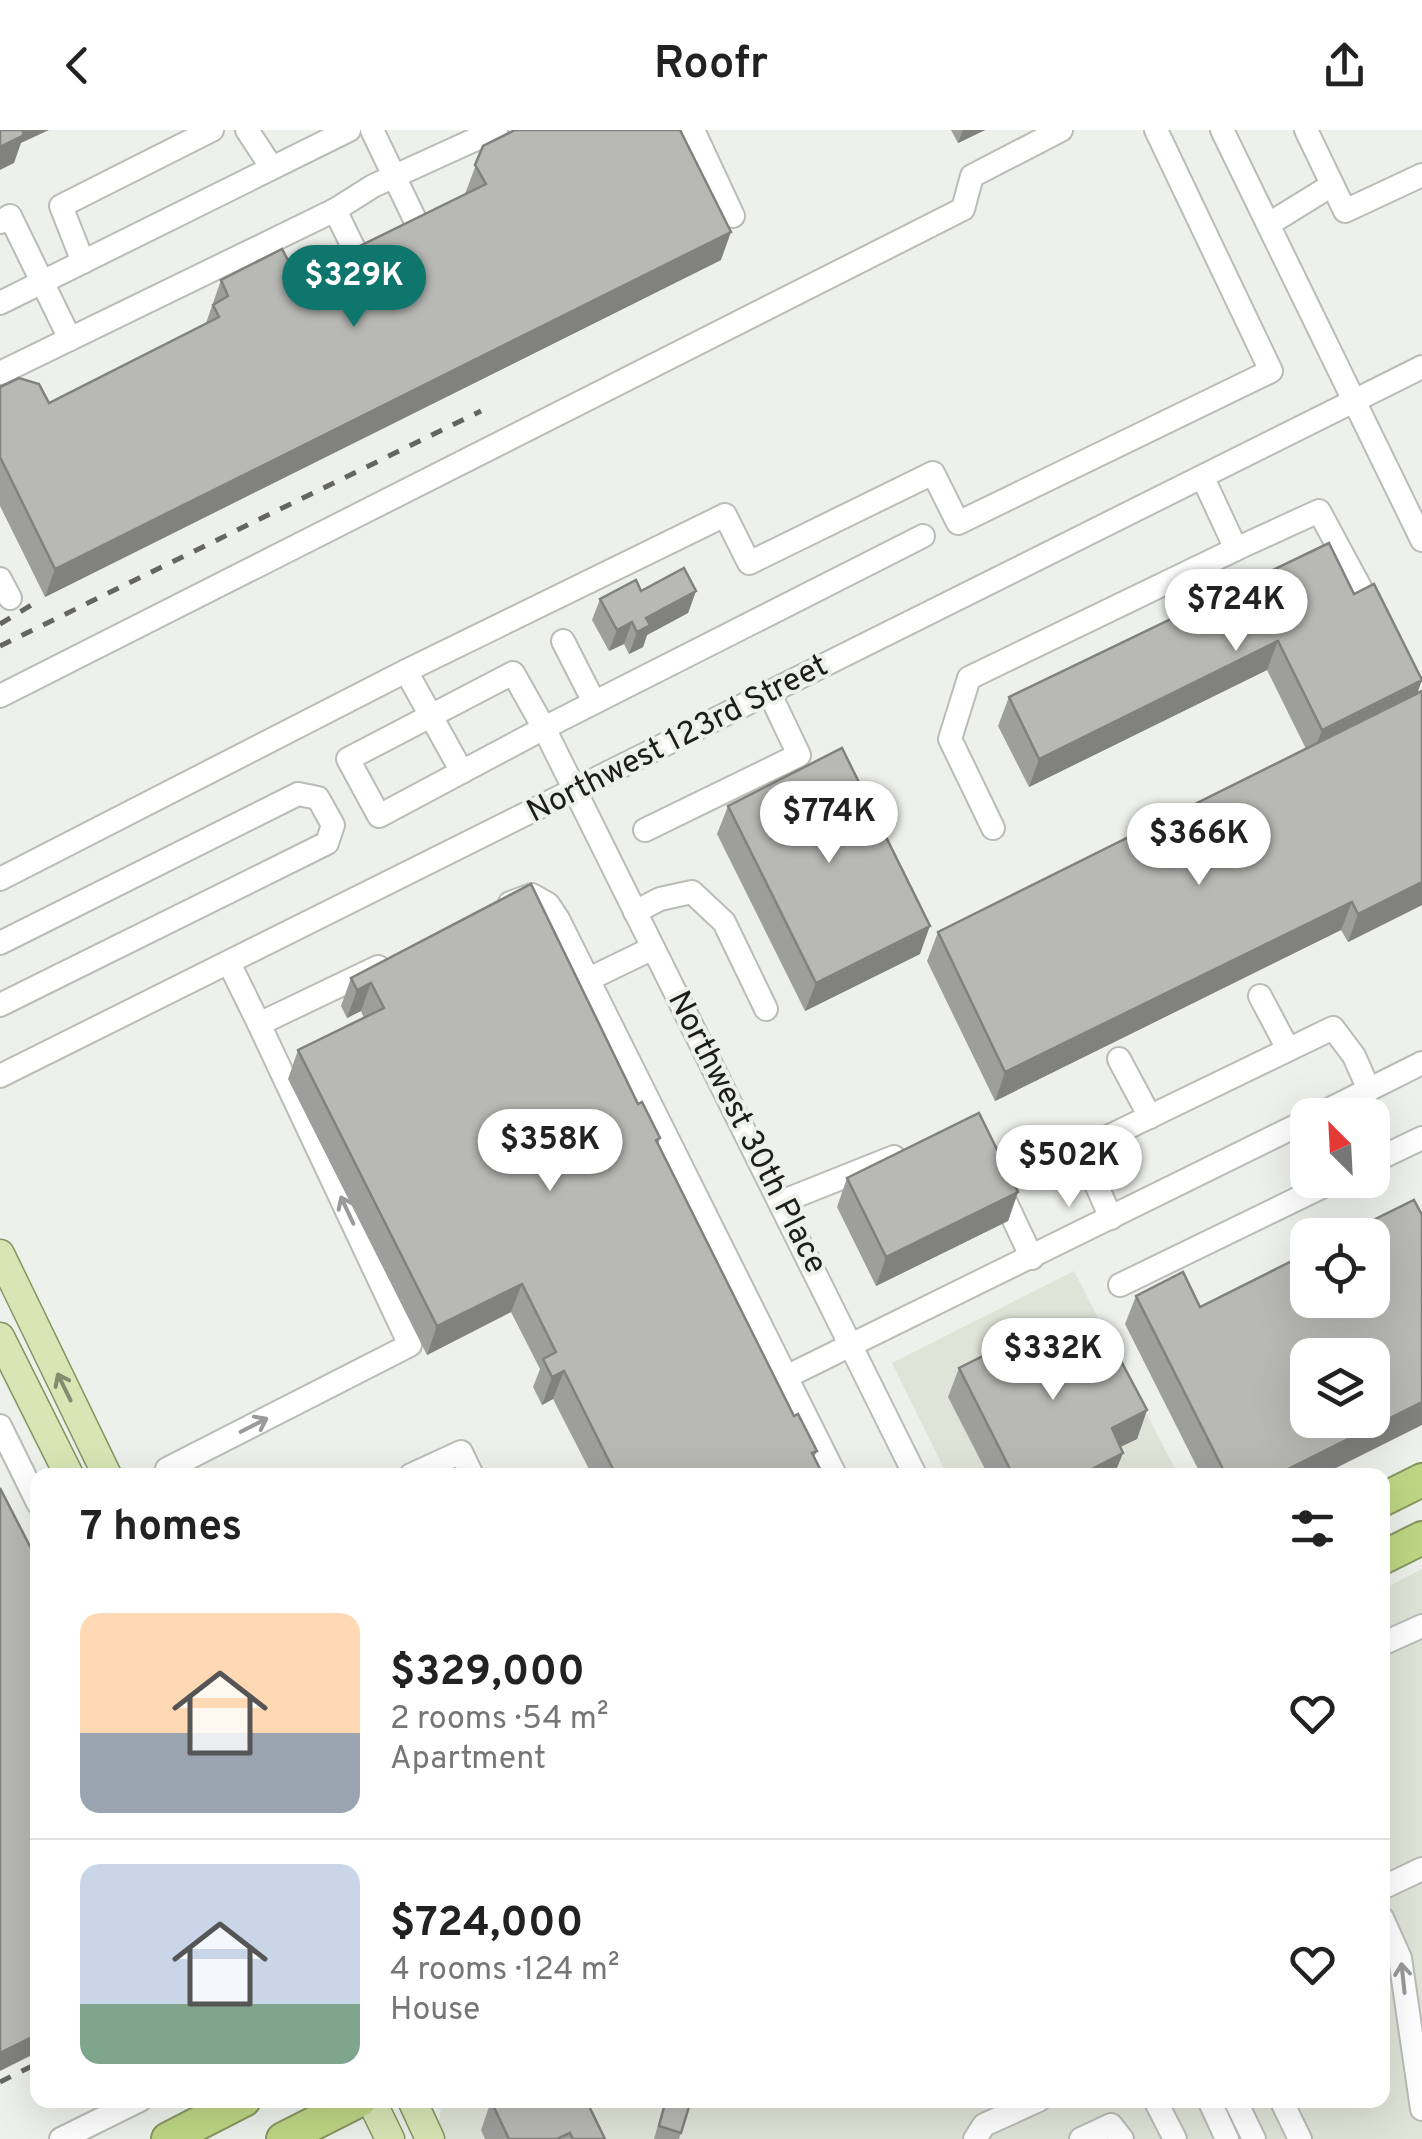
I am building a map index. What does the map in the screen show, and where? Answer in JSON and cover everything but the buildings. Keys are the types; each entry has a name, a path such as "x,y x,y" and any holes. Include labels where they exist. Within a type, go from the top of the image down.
{"highway":[{"path":"1390,1496 1422,1480"},
{"path":"1390,1554 1422,1538"},
{"path":"168,2139 228,2108"},
{"path":"283,2139 344,2108"}],"main road":[{"path":"0,1254 104,1468"},
{"path":"0,1337 66,1468"},
{"path":"375,2108 390,2139"},
{"path":"416,2108 430,2139"}],"street":[{"path":"83,262 61,206 212,130"},
{"path":"247,130 272,168"},
{"path":"0,303 349,130"},
{"path":"372,130 420,230"},
{"path":"0,373 335,210 352,197 496,130"},
{"path":"692,130 734,216"},
{"path":"0,696 963,210 972,176 1061,130"},
{"path":"0,879 406,671 725,515 749,563 934,473 958,523 1272,371 1156,130"},
{"path":"1222,130 1422,540"},
{"path":"1306,130 1345,212 1422,175"},
{"path":"1268,224 1332,184"},
{"path":"335,210 357,255"},
{"path":"0,222 10,216 70,339"},
{"name":"Northwest 123rd Street","path":"0,1076 1422,368"},
{"path":"1203,478 1236,548"},
{"path":"993,828 950,739 970,678 1319,511 1362,591"},
{"path":"429,717 348,760 378,816 923,536"},
{"path":"563,641 594,702"},
{"path":"406,671 462,772"},
{"name":"Northwest 30th Place","path":"429,717 514,673 912,1468"},
{"path":"645,830 799,756 770,694"},
{"path":"0,942 298,794 318,798 333,825 326,843 0,1005"},
{"path":"635,912 660,899 692,892 724,922 766,1008"},
{"path":"480,917 526,895 548,904 832,1468"},
{"path":"588,979 654,948"},
{"path":"259,1024 398,957"},
{"path":"169,1468 410,1346 229,963"},
{"path":"1260,996 1288,1049"},
{"path":"1111,1218 1081,1150 1332,1028 1354,1056 1369,1090"},
{"path":"1120,1059 1150,1116"},
{"path":"1353,1098 1422,1063"},
{"path":"786,1377 1290,1129"},
{"path":"1390,1153 1422,1138"},
{"path":"781,1202 923,1145"},
{"path":"984,1155 1032,1258"},
{"path":"1120,1285 1299,1198"},
{"path":"0,1426 30,1488"},
{"path":"426,1468 461,1452 469,1468"},
{"path":"1390,1640 1422,1626"},
{"path":"1390,1884 1422,1869"},
{"path":"1390,1936 1400,1958 1422,2110"},
{"path":"61,2139 124,2108"},
{"path":"975,2139 984,2125 1021,2108"},
{"path":"1159,2108 1175,2139"},
{"path":"1212,2108 1228,2139"},
{"path":"1239,2108 1254,2139"},
{"path":"1284,2108 1300,2139"},
{"path":"1081,2139 1111,2125 1122,2139"}],"shaded area":[{"path":"1074,1271 1174,1468 944,1468 892,1363"},
{"path":"1422,1569 1422,2139 446,2139 439,2124 441,2108 1390,2108 1390,1585"}],"railway":[{"path":"0,646 481,411"},
{"path":"0,624 33,604"},
{"path":"0,2082 30,2067"}]}
